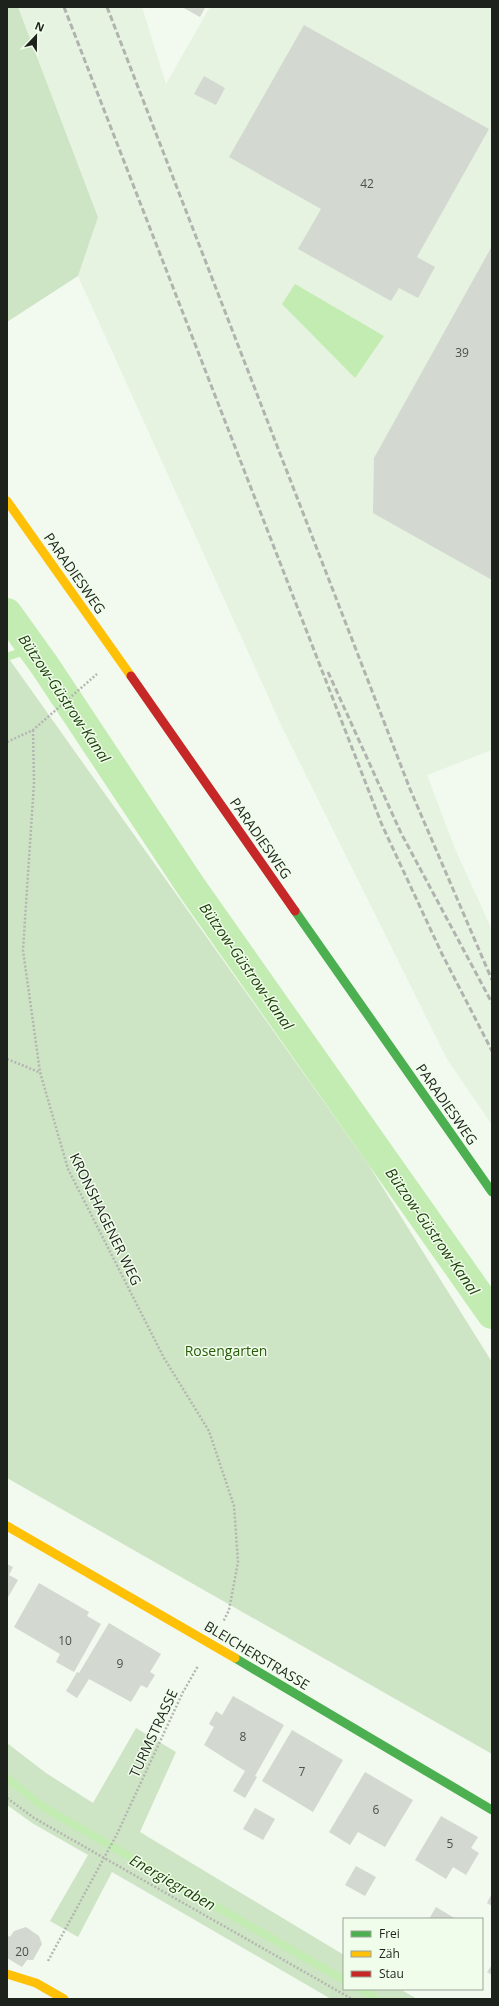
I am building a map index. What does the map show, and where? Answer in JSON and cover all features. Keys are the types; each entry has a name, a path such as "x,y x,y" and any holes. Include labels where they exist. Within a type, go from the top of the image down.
{"street":[{"name":"PARADIESWEG","path":"7,501 492,1192"},
{"name":"BLEICHERSTRASSE","path":"7,1526 210,1643 492,1810"},
{"path":"10,1975 36,1983 64,1999"}],"path":[{"path":"7,742 33,730 100,672"},
{"name":"KRONSHAGENER WEG","path":"33,730 34,784 24,950 40,1072 68,1169 164,1358 209,1431 234,1506 238,1562 229,1610 210,1643"},
{"path":"7,1059 40,1072"},
{"name":"TURMSTRASSE","path":"104,1858 117,1834 183,1692 210,1643"},
{"path":"7,1798 34,1818 352,1999"},
{"path":"36,1983 104,1858"}],"shaded area":[{"path":"18,7 142,7 166,84 210,7 492,7 492,750 427,775 456,851 492,930 492,1125 447,1059 282,727 78,276 98,216"},
{"path":"295,284 384,336 355,378 282,304"}],"green space":[{"path":"7,7 18,7 98,217 78,276 7,322"},
{"name":"Rosengarten","path":"7,656 368,1164 492,1362 492,1754 7,1478"},
{"path":"136,1728 176,1752 140,1832 343,1954 343,1990 402,1990 417,1999 331,1999 112,1872 78,1937 50,1921 88,1855 32,1823 7,1805 7,1743 46,1773 93,1803"}],"building":[{"path":"182,7 203,7 205,8 200,17"},
{"path":"304,25 489,129 417,257 435,267 418,298 399,288 391,301 298,249 321,209 229,157"},
{"path":"204,76 225,88 216,105 194,94"},
{"path":"492,246 492,580 373,513 374,458"},
{"path":"7,1564 13,1567 9,1575 18,1580 7,1599"},
{"path":"39,1583 89,1612 87,1616 101,1624 74,1672 56,1662 60,1654 14,1627"},
{"path":"109,1623 161,1654 150,1672 155,1675 147,1688 141,1685 131,1702 89,1679 77,1698 66,1691 77,1672 79,1673"},
{"path":"233,1696 284,1725 255,1776 257,1777 245,1798 233,1791 245,1771 204,1745 214,1727 209,1724 216,1711 222,1715"},
{"path":"292,1730 343,1760 313,1812 262,1781"},
{"path":"365,1772 413,1800 385,1847 358,1832 350,1845 329,1832"},
{"path":"255,1808 275,1819 263,1840 243,1829"},
{"path":"441,1816 478,1837 471,1848 479,1853 466,1875 453,1867 446,1879 415,1860"},
{"path":"356,1866 376,1877 365,1896 345,1885"},
{"path":"492,1893 492,1906 487,1903"},
{"path":"436,1907 454,1918 430,1918"},
{"path":"26,1927 39,1936 42,1944 33,1960 27,1960 22,1967 7,1958 7,1935 10,1937 14,1931"},
{"path":"492,1965 492,1975 487,1972"}],"waterway":[{"name":"Bützow-Güstrow-Kanal","path":"7,613 45,666 192,888 492,1314"},
{"path":"7,657 32,648"},
{"name":"Energiegraben","path":"7,1778 43,1807 343,1979"},
{"name":"Energiegraben","path":"362,1990 376,1999"}],"railway":[{"path":"64,7 382,825 442,954 492,1051"},
{"path":"107,7 410,789 492,980"},
{"path":"328,672 401,833 492,1003"}],"traffic: fast":[{"path":"295,911 492,1192"},
{"path":"235,1658 492,1810"}],"traffic: slow":[{"path":"7,501 131,676"},
{"path":"7,1526 235,1658"},
{"path":"7,1974 36,1983 64,1999"}],"traffic: jam":[{"path":"131,676 295,911"}]}
